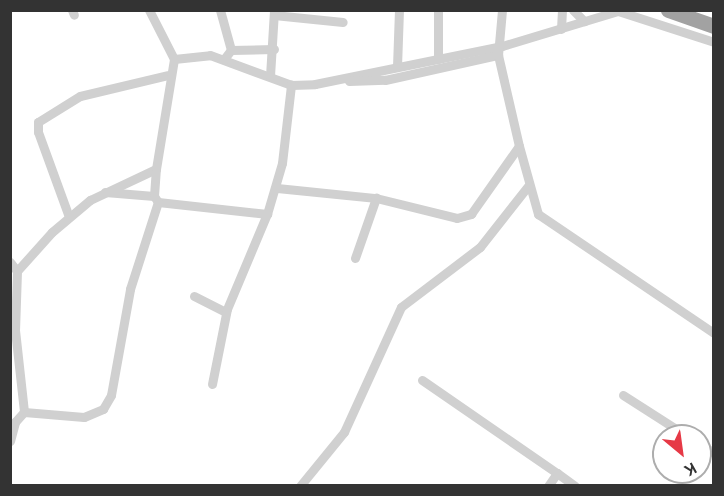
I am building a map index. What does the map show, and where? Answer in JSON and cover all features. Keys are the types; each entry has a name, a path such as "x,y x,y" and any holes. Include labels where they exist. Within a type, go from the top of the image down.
{"highway":[{"path":"668,10 714,26"}],"street":[{"path":"24,412 84,417 107,404 130,289 156,199 156,169 168,75 174,59 149,10"},
{"path":"220,10 231,50"},
{"path":"397,68 399,10"},
{"path":"438,10 438,59"},
{"path":"502,10 500,51 519,146 535,209 544,219 714,333"},
{"path":"561,29 562,10"},
{"path":"573,10 584,21"},
{"path":"174,59 204,54 224,59 291,85 344,80 386,80 500,51 584,21 625,11 714,42"},
{"path":"270,76 274,49 274,13 343,22"},
{"path":"231,50 274,49"},
{"path":"224,59 231,50"},
{"path":"344,80 438,59 500,51"},
{"path":"69,217 38,132 38,122 80,96 168,75"},
{"path":"212,384 226,312 277,188 291,85"},
{"path":"277,188 376,198 466,217 519,146"},
{"path":"17,271 69,217 103,192 156,169"},
{"path":"300,486 344,432 401,307 480,247 528,186"},
{"path":"103,192 267,214"},
{"path":"355,258 376,198"},
{"path":"10,262 17,271 15,330 24,412 15,422 10,441"},
{"path":"194,296 226,312"},
{"path":"422,380 575,486"},
{"path":"624,395 669,424"},
{"path":"548,486 557,473"}]}
